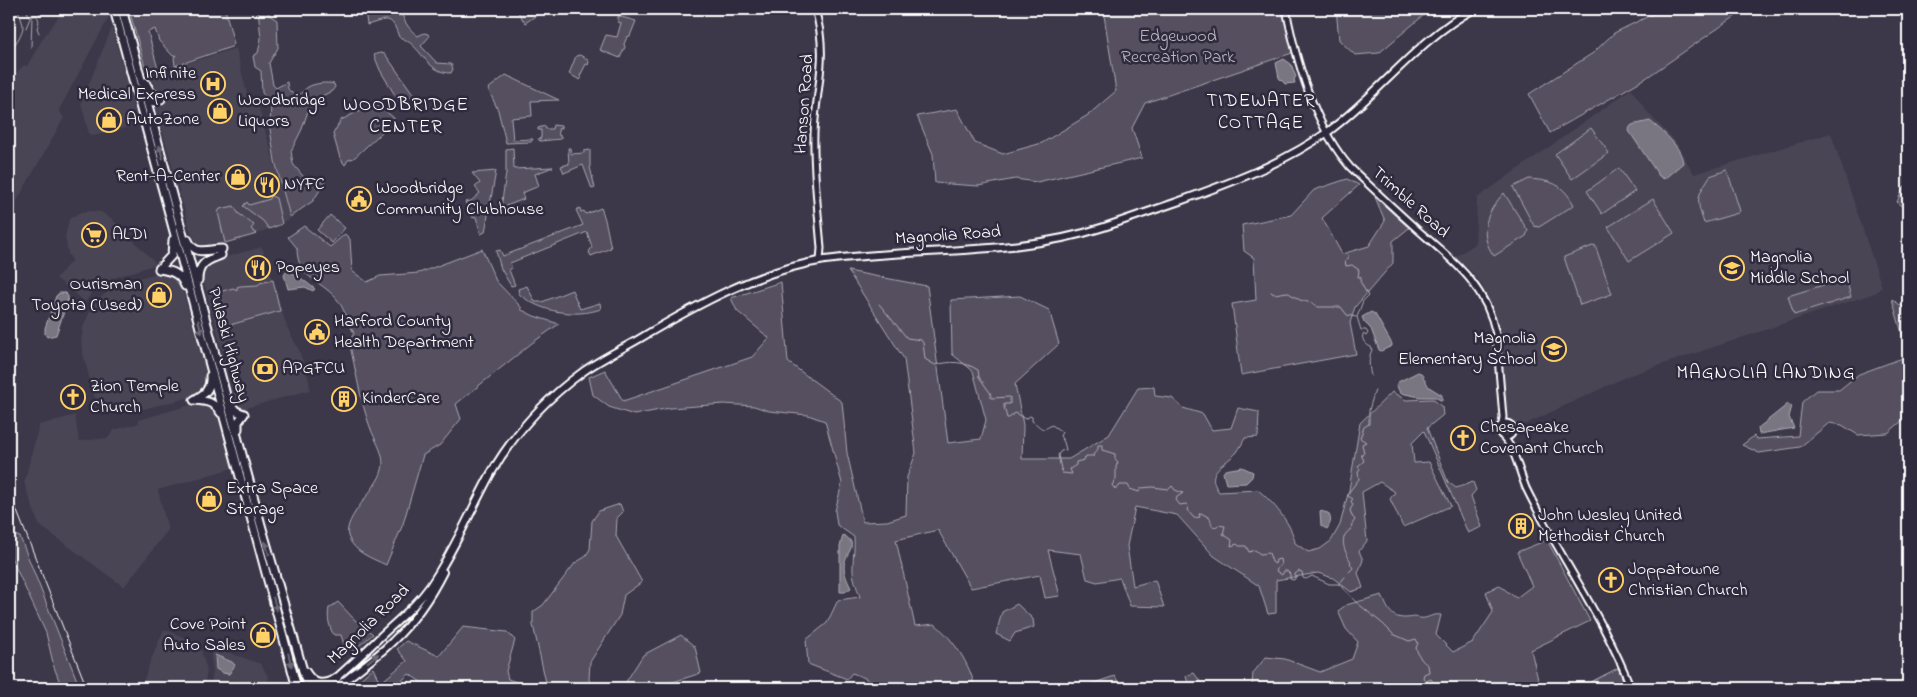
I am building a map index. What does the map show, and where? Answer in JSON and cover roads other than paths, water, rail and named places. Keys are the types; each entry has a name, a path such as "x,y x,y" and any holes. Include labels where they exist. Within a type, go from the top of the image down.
{"highway":[{"name":"Pulaski Highway","path":"114,9 297,688"},
{"name":"Pulaski Highway","path":"122,9 227,398 308,688"},
{"path":"139,72 151,93 161,99"},
{"path":"134,82 140,95 147,101 154,102 161,99"},
{"path":"153,121 153,111 161,99"},
{"path":"139,102 153,121"},
{"path":"174,199 192,247 204,252 222,252 201,266 198,272 198,288"},
{"path":"166,201 168,221 174,242 169,258 159,269 172,271 181,278 186,287 190,304 194,306"},
{"path":"210,366 210,387 202,396 194,400 207,401 215,405 224,418"},
{"path":"227,398 236,411 244,414 238,422 238,437"},
{"path":"298,656 308,676 315,683 323,684 337,678"}],"main road":[{"name":"Magnolia Road","path":"324,688 414,607 446,562 492,471 505,451 540,410 581,374 606,356 721,294 767,275 820,261 1014,247 1071,236 1100,228 1252,174 1297,151 1327,132 1376,91 1430,39 1453,21 1474,9"},
{"name":"Magnolia Road","path":"336,688 393,642 418,614 434,591 453,554 462,530"}],"street":[{"name":"Hanson Road","path":"815,9 822,44 814,149 821,248 820,261"},
{"name":"Trimble Road","path":"1286,9 1306,85 1337,151 1350,167 1462,270 1478,290 1488,307 1496,334 1502,424"},
{"path":"1503,417 1513,429 1510,445"},
{"path":"1509,424 1502,424 1499,431 1510,445 1527,490 1610,641 1631,688"},
{"path":"1502,437 1507,438 1511,435"}],"waterway":[{"path":"9,65 13,54 11,52 23,29 18,9"},
{"path":"26,9 30,18 26,28"},
{"path":"39,9 40,15"},
{"path":"32,17 36,15 38,18 37,28 39,33"},
{"path":"30,17 32,17 31,47"},
{"path":"9,71 13,74"},
{"path":"1348,255 1348,259 1345,261 1346,266 1352,265 1359,270 1358,277 1361,277 1360,281 1368,296 1363,301 1357,317 1361,330 1366,330 1368,333 1366,336 1363,334 1363,340 1372,350 1369,363 1371,376"},
{"path":"1271,292 1274,294 1287,292 1300,300 1312,303 1318,307 1341,307 1347,315 1356,317"},
{"path":"879,304 907,338 921,340 925,359 935,365 957,363 973,367 978,370 979,377 991,394 991,398 1010,397 1010,404 1004,404 1007,418 1015,413 1025,419 1030,416 1032,421 1043,429 1052,425 1062,432 1060,436 1066,450 1061,451 1058,455 1062,473 1072,474 1070,469 1076,465 1076,462 1084,460 1086,456 1094,456 1098,445 1102,445 1102,450 1115,454 1115,459 1118,462 1116,479 1112,485 1115,489 1120,485 1128,485 1130,489 1139,492 1141,488 1169,489 1172,486 1175,490 1183,493 1176,500 1180,505 1186,504 1188,506 1187,510 1194,518 1200,517 1199,514 1201,513 1210,518 1212,526 1225,526 1223,534 1232,540 1231,546 1237,544 1239,546 1246,546 1249,552 1255,550 1260,554 1269,553 1272,562 1275,564 1276,560 1280,559 1281,565 1276,571 1282,575 1284,571 1287,571 1290,574 1290,579 1295,579 1295,574 1299,571 1302,572 1303,578 1306,579 1312,576 1329,584 1339,584 1356,602 1393,634 1409,641 1416,639 1418,653 1428,665 1429,672 1424,674 1423,678 1426,681 1431,679 1438,688"},
{"path":"1349,572 1353,568 1344,549 1343,540 1355,520 1350,510 1353,505 1351,501 1353,499 1348,496 1359,479 1358,472 1360,470 1358,466 1364,461 1361,454 1364,453 1362,444 1366,442 1360,438 1364,427 1369,424 1369,410 1375,390"},
{"path":"1339,584 1345,577"}],"railway":[{"path":"9,491 87,688"}],"place":[{"name":"Infinite Medical Express","path":"213,84"},
{"name":"Woodbridge Liquors","path":"220,111"},
{"name":"AutoZone","path":"109,120"},
{"name":"Rent-A-Center","path":"238,177"},
{"name":"NYFC","path":"267,185"},
{"name":"Woodbridge Community Clubhouse","path":"359,199"},
{"name":"ALDI","path":"94,235"},
{"name":"Popeyes","path":"258,268"},
{"name":"Magnolia Middle School","path":"1732,268"},
{"name":"Ourisman Toyota (Used)","path":"159,295"},
{"name":"Harford County Health Department","path":"317,332"},
{"name":"Magnolia Elementary School","path":"1554,349"},
{"name":"APGFCU","path":"265,369"},
{"name":"Zion Temple Church","path":"73,397"},
{"name":"KinderCare","path":"344,399"},
{"name":"Chesapeake Covenant Church","path":"1463,438"},
{"name":"Extra Space Storage","path":"209,499"},
{"name":"John Wesley United Methodist Church","path":"1521,526"},
{"name":"Joppatowne Christian Church","path":"1611,580"},
{"name":"Cove Point Auto Sales","path":"263,635"}],"district":[{"name":"TIDEWATER COTTAGE","path":"1261,112"},
{"name":"WOODBRIDGE CENTER","path":"406,116"},
{"name":"MAGNOLIA LANDING","path":"1766,373"}],"park label":[{"name":"Edgewood Recreation Park","path":"1178,47"}]}
